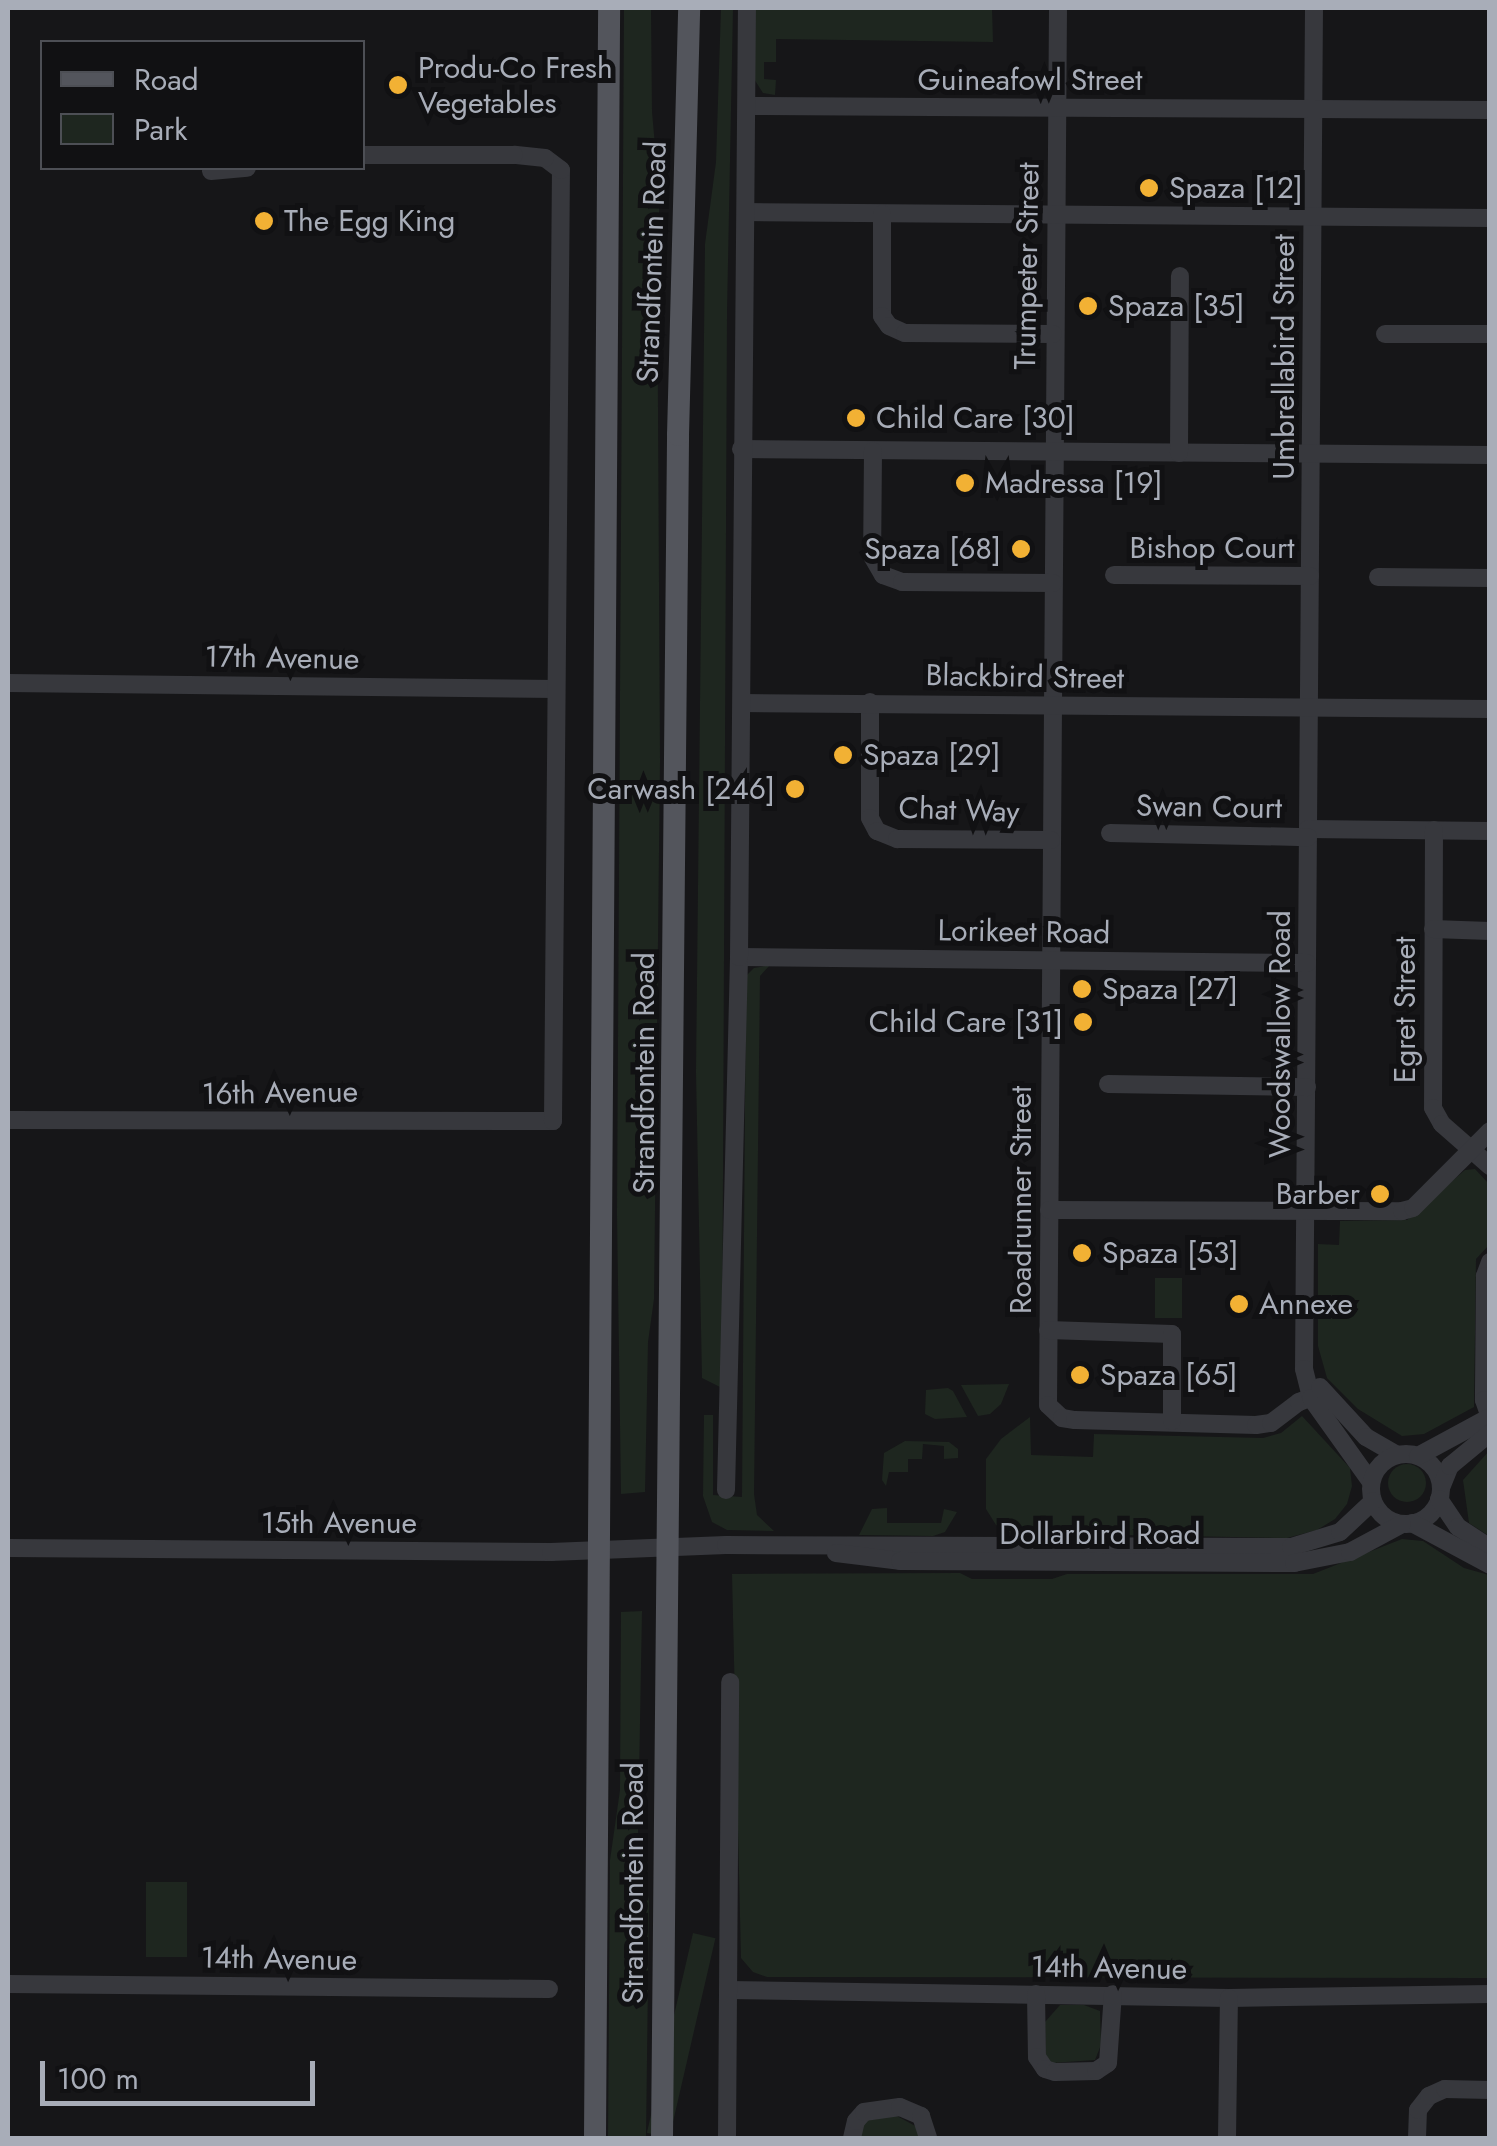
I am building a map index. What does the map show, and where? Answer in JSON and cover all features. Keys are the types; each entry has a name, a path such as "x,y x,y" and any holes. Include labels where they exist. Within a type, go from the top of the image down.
{"main road":[{"name":"Strandfontein Road","path":"595,2138 602,1548 609,8"},
{"name":"Strandfontein Road","path":"662,2138 678,436 689,8"}],"street":[{"path":"726,1490 740,956 747,8"},
{"name":"Trumpeter Street","path":"1052,705 1058,8"},
{"name":"Umbrellabird Street","path":"1308,708 1314,8"},
{"name":"Guineafowl Street","path":"746,106 1490,110"},
{"path":"365,155 514,155 545,158 561,170 562,438 556,688"},
{"path":"211,171 223,170"},
{"path":"746,212 1490,218"},
{"path":"882,214 882,316 888,326 905,333 1053,334"},
{"path":"1179,453 1180,276"},
{"path":"1385,334 1490,334"},
{"path":"741,449 1490,455"},
{"path":"873,451 872,556 883,575 902,582 1053,583"},
{"name":"Bishop Court","path":"1114,574 1310,576"},
{"path":"1378,577 1490,578"},
{"name":"17th Avenue","path":"8,683 556,688"},
{"name":"16th Avenue","path":"8,1120 553,1122 556,688"},
{"name":"Blackbird Street","path":"742,702 1490,709"},
{"name":"Chat Way","path":"870,702 870,818 877,831 897,839 1051,840"},
{"name":"Roadrunner Street","path":"1052,705 1047,1392 1054,1412 1075,1420 1263,1424 1317,1396"},
{"name":"Woodswallow Road","path":"1308,708 1306,1360 1317,1396 1352,1450 1372,1491"},
{"name":"Egret Street","path":"1434,830 1432,1108 1442,1124 1490,1166"},
{"name":"Swan Court","path":"1110,833 1490,830"},
{"path":"1434,928 1490,931"},
{"name":"Lorikeet Road","path":"740,956 1308,963"},
{"path":"1108,1084 1307,1087"},
{"path":"1048,1210 1389,1212 1413,1208 1490,1131"},
{"path":"1490,1262 1485,1276 1484,1400 1490,1417 1418,1456 1397,1455 1380,1464 1372,1491 1384,1516 1407,1523 1490,1565"},
{"path":"1048,1330 1172,1334 1172,1422"},
{"name":"Woodswallow Road","path":"1317,1396 1366,1437 1397,1455"},
{"path":"1407,1523 1429,1515 1450,1466 1490,1433"},
{"path":"1418,1456 1436,1472 1440,1493 1458,1527 1490,1548"},
{"name":"Dollarbird Road","path":"669,1548 1290,1547 1340,1532 1372,1491"},
{"name":"Dollarbird Road","path":"791,1545 900,1560 1294,1563 1350,1552 1407,1523"},
{"name":"15th Avenue","path":"8,1548 669,1548"},
{"path":"727,2138 730,1682"},
{"name":"14th Avenue","path":"8,1984 549,1989"},
{"name":"14th Avenue","path":"728,1990 1229,1998 1490,1994"},
{"path":"1036,1994 1039,2062 1055,2072 1096,2071 1108,2063 1114,1994"},
{"path":"1227,2138 1229,1998"},
{"path":"1417,2138 1418,2110 1429,2096 1445,2090 1490,2090"},
{"path":"852,2138 856,2121 864,2112 900,2107 921,2116 928,2138"}],"green space":[{"path":"624,8 651,8 652,112 660,201 660,761 654,1299 648,1342 645,1492 621,1494 617,1214"},
{"path":"721,8 733,8 727,313 722,1388 702,1378 696,1072 705,244 716,162"},
{"path":"755,8 992,8 993,42 776,39 776,62 764,62 764,79 776,80 775,95 763,93 754,79"},
{"path":"770,965 760,976 754,1494 757,1515 774,1531 727,1530 712,1522 703,1496 704,1415 713,1415 713,1495 742,1497 746,976 754,968"},
{"path":"1475,1169 1489,1184 1489,1245 1476,1259 1474,1407 1424,1434 1402,1436 1358,1409 1327,1378 1318,1346 1318,1244 1339,1245 1340,1221 1407,1220 1465,1170"},
{"path":"1155,1278 1182,1278 1182,1318 1155,1318"},
{"path":"1009,1384 1001,1404 990,1414 978,1416 961,1385"},
{"path":"948,1388 967,1417 935,1419 925,1414 926,1390"},
{"path":"1302,1416 1350,1468 1352,1486 1347,1504 1335,1519 1317,1530 1287,1538 1012,1533 996,1525 986,1509 986,1459 1001,1439 1030,1417 1031,1455 1093,1457 1094,1434 1263,1438 1281,1433"},
{"path":"905,1441 949,1442 958,1449 958,1458 944,1459 944,1446 923,1444 922,1459 908,1459 908,1472 889,1472 886,1486 882,1480 884,1453"},
{"path":"1489,1451 1489,1536 1469,1523 1463,1480"},
{"path":"1407,1464 1420,1470 1426,1483 1420,1496 1407,1502 1394,1496 1388,1483 1394,1470"},
{"path":"887,1508 887,1523 941,1523 944,1509 957,1512 945,1532 933,1536 859,1535 872,1509"},
{"path":"1402,1539 1423,1541 1464,1568 1489,1575 1489,1978 767,1977 753,1972 741,1958 732,1574 960,1573 972,1579 1052,1579 1067,1574 1313,1574"},
{"path":"642,1611 638,1835 649,1901 646,2138 608,2138 610,1860 620,1790 621,1612"},
{"path":"146,1882 187,1882 187,1957 146,1957"},
{"path":"693,1933 715,1938 669,2138 647,2133"},
{"path":"1060,2005 1084,2005 1100,2011 1101,2045 1095,2060 1052,2063 1046,2056 1045,2022"},
{"path":"897,2116 919,2128 921,2138 860,2138 860,2129 869,2118"}],"place":[{"name":"Produ-Co Fresh Vegetables","path":"398,85"},
{"name":"Spaza [12]","path":"1149,188"},
{"name":"The Egg King","path":"264,221"},
{"name":"Spaza [35]","path":"1088,306"},
{"name":"Child Care [30]","path":"856,418"},
{"name":"Madressa [19]","path":"965,483"},
{"name":"Spaza [68]","path":"1021,549"},
{"name":"Spaza [29]","path":"843,755"},
{"name":"Carwash [246]","path":"795,789"},
{"name":"Spaza [27]","path":"1082,989"},
{"name":"Child Care [31]","path":"1083,1022"},
{"name":"Barber","path":"1380,1194"},
{"name":"Spaza [53]","path":"1082,1253"},
{"name":"Annexe","path":"1239,1304"},
{"name":"Spaza [65]","path":"1080,1375"}]}
